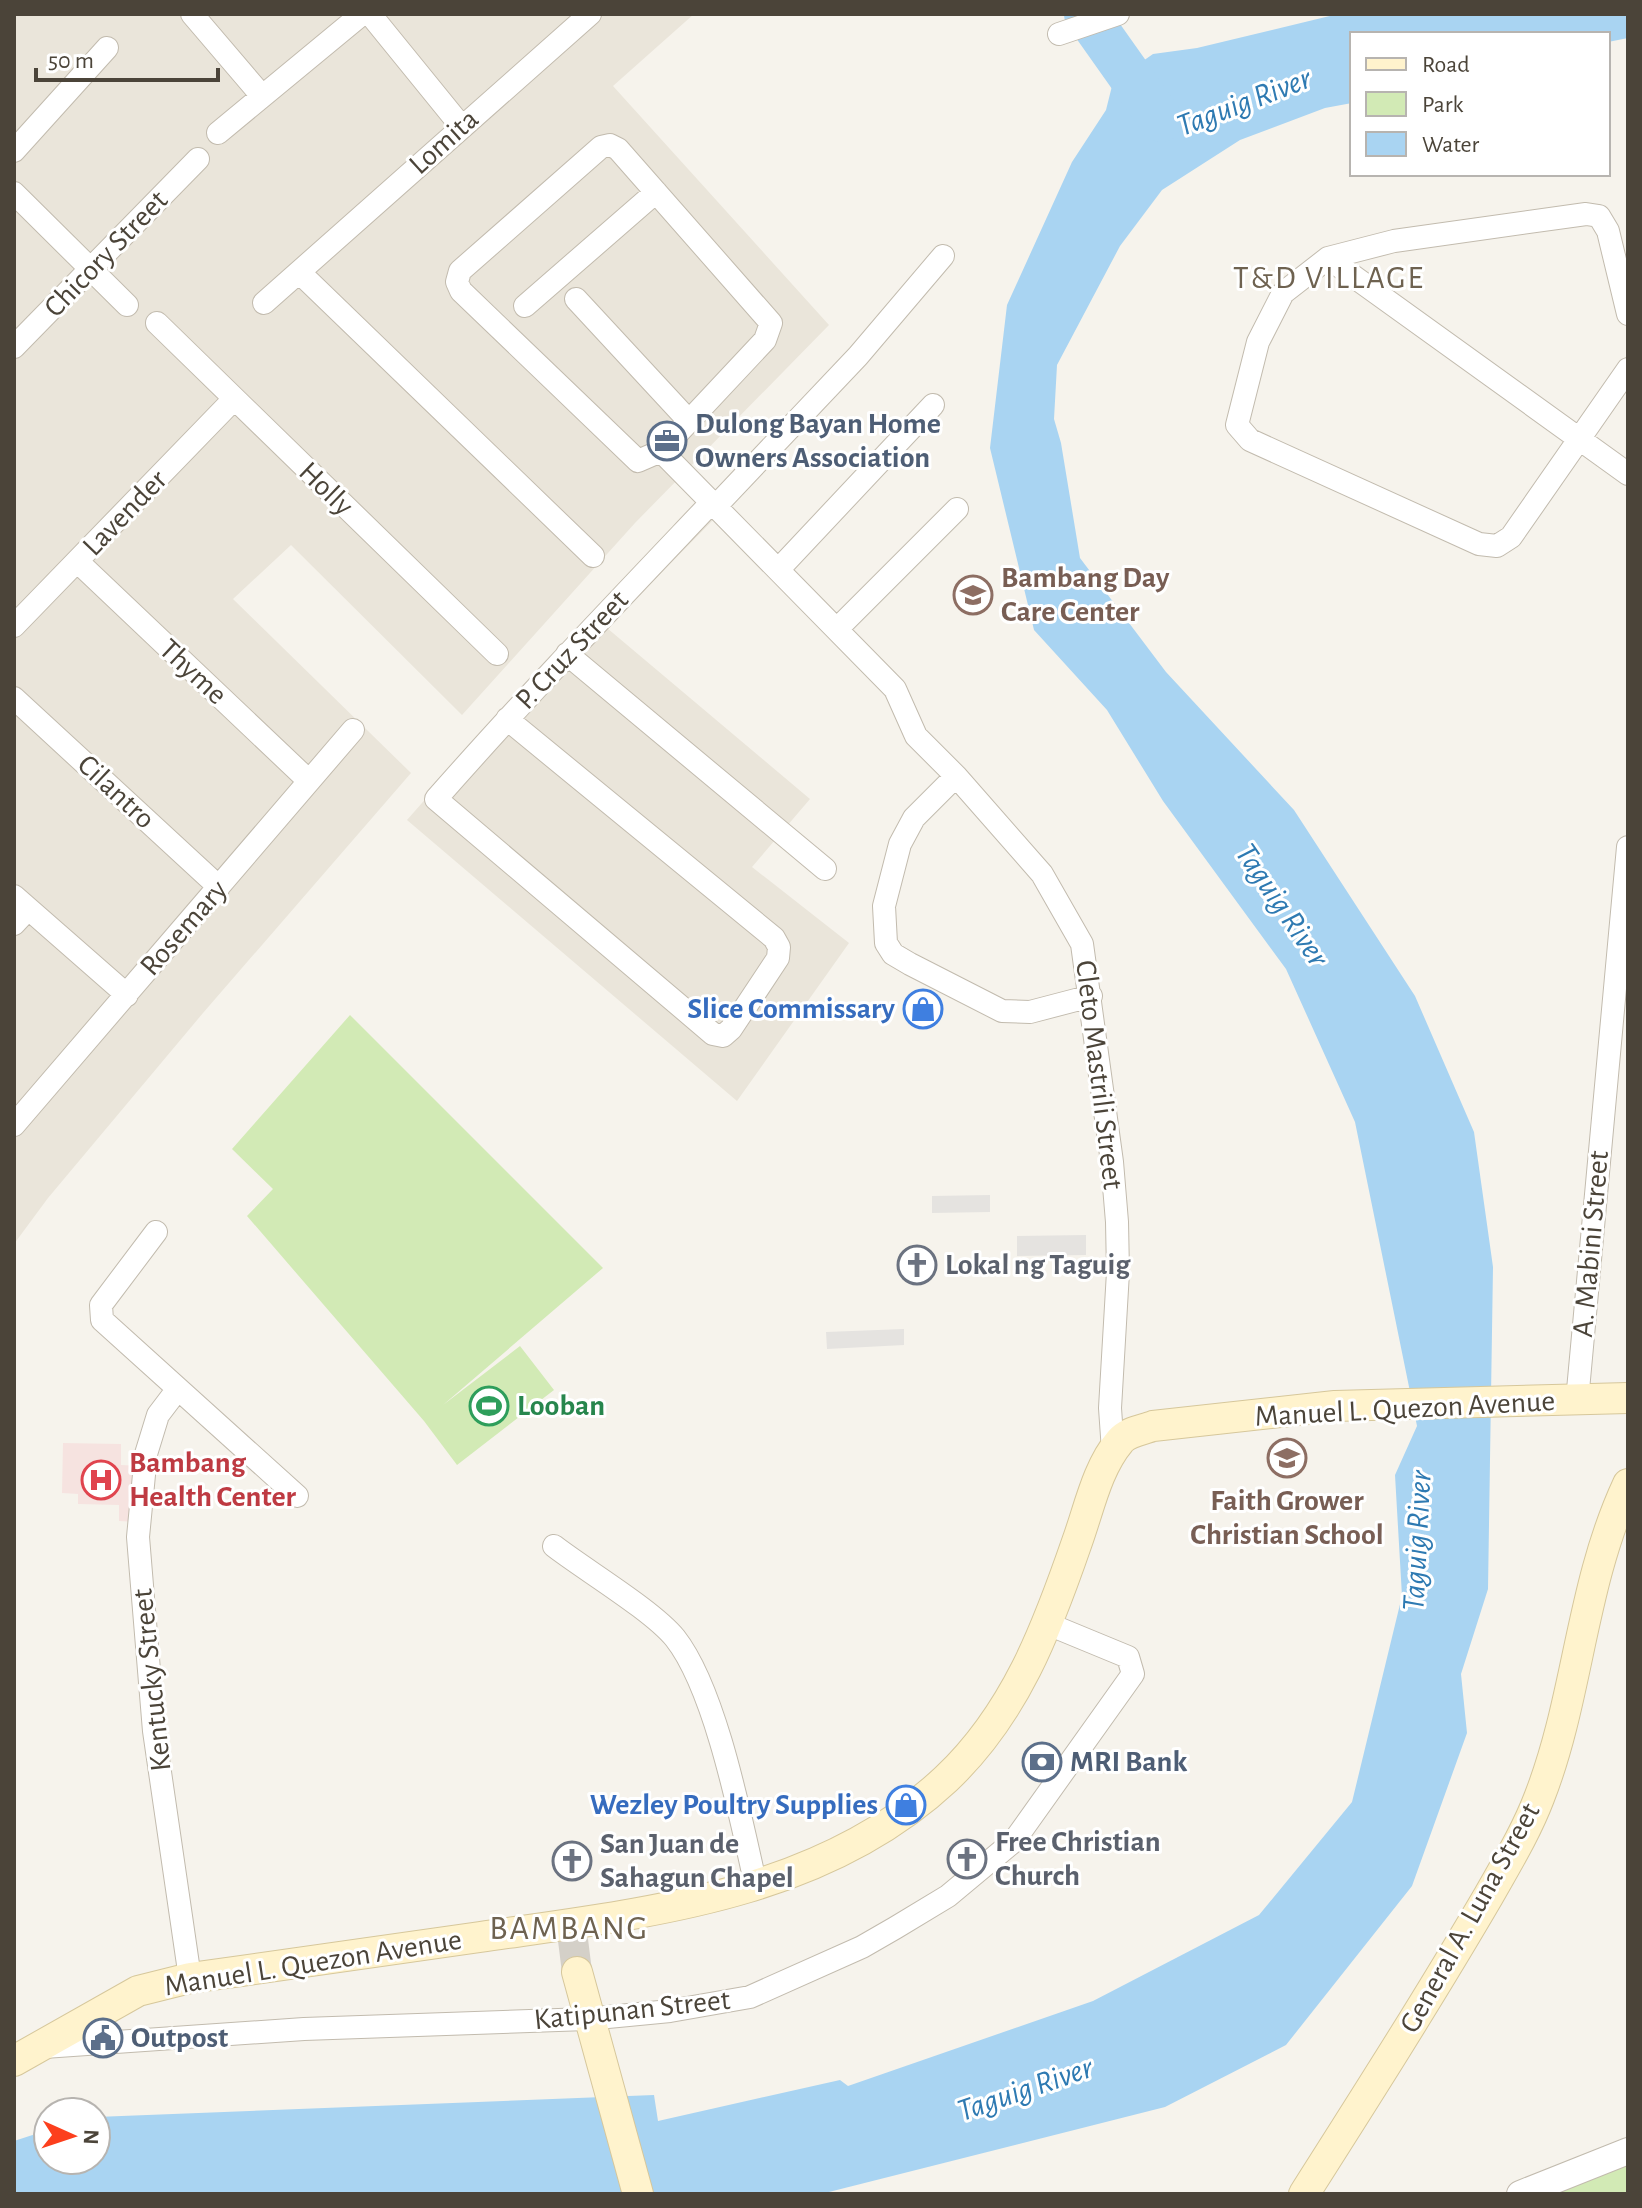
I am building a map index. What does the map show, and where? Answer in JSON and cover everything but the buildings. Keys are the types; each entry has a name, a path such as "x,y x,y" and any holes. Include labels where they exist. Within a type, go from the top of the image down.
{"main road":[{"name":"Manuel L. Quezon Avenue","path":"14,2061 138,1991 190,1978 572,1932 671,1910 756,1886 809,1866 855,1842 905,1812 943,1781 985,1737 1012,1697 1048,1624 1103,1469 1122,1438 1153,1426 1335,1406 1628,1398"},
{"name":"General A. Luna Street","path":"1304,2194 1457,1952 1528,1823 1557,1741 1591,1584 1628,1484"},
{"path":"577,1972 587,2019 638,2194"}],"street":[{"path":"192,14 262,96"},
{"path":"218,133 362,14"},
{"path":"370,14 461,126"},
{"name":"Lomita","path":"264,303 590,14"},
{"path":"1070,30 1118,14"},
{"path":"14,151 107,48"},
{"path":"601,147 618,149 656,192 771,323 765,340 661,451 638,461 631,458 461,291 457,282 460,271 601,147"},
{"name":"Chicory Street","path":"14,347 198,159"},
{"path":"525,306 656,192"},
{"path":"14,193 127,305"},
{"path":"1628,314 1608,231 1599,216 1586,214 1394,241 1328,258 1283,293 1258,342 1237,425 1250,440 1479,544 1497,546 1511,537 1628,369"},
{"name":"P. Cruz Street","path":"507,719 774,938 779,947 778,958 731,1029 723,1036 713,1034 436,799 507,719 567,654 868,346 943,256"},
{"path":"1328,258 1628,474"},
{"path":"299,272 593,556"},
{"path":"576,299 689,421"},
{"name":"Holly","path":"157,323 497,654"},
{"name":"Lavender","path":"14,626 234,399"},
{"path":"778,570 933,405"},
{"name":"Cleto Mastrili Street","path":"661,451 895,689 916,736 956,776 1042,874 1082,944 1091,996 1117,1222 1118,1272 1110,1408 1113,1451"},
{"path":"837,629 957,509"},
{"name":"Thyme","path":"78,562 309,781"},
{"path":"567,654 825,869"},
{"name":"Cilantro","path":"14,698 219,887"},
{"name":"Rosemary","path":"14,1125 353,730"},
{"path":"956,776 914,818 900,844 884,906 886,943 893,954 910,964 1002,1011 1030,1012 1091,996"},
{"name":"A. Mabini Street","path":"1577,1401 1628,847"},
{"path":"19,910 127,995"},
{"path":"156,1232 105,1299 99,1313 105,1325 297,1496"},
{"name":"Kentucky Street","path":"177,1390 158,1415 146,1454 138,1537 154,1731 190,1978"},
{"path":"554,1546 674,1637 695,1672 713,1718 756,1886"},
{"name":"Katipunan Street","path":"42,2047 304,2029 587,2019 670,2011 750,1997 862,1947 895,1928 948,1896 1014,1841 1133,1674 1128,1657 1048,1624"},
{"path":"1520,2194 1628,2151"}],"shaded area":[{"path":"14,14 694,14 613,86 829,325 635,523 462,715 291,545 233,599 411,773 203,1013 48,1198 14,1244"},
{"path":"699,503 715,518 607,628 810,799 752,867 849,943 737,1101 407,820 503,711"},
{"path":"990,1195 990,1212 932,1213 932,1196"},
{"path":"1086,1235 1086,1255 1017,1256 1017,1236"},
{"path":"904,1329 904,1345 827,1349 826,1332"},
{"name":"Bambang Health Center","path":"63,1443 121,1444 121,1465 141,1466 137,1522 119,1521 119,1505 78,1504 78,1494 62,1493"}],"green space":[{"path":"350,1015 603,1268 443,1405 520,1346 554,1390 457,1465 424,1421 247,1216 273,1189 232,1149"},
{"path":"1628,2155 1628,2194 1537,2194"}],"water":[{"name":"Taguig River","path":"1338,14 1628,14 1628,38 1610,42 1610,32 1350,32 1350,103 1325,108 1240,140 1162,190 1120,246 1057,365 1054,419 1061,443 1080,558 1166,672 1294,810 1415,996 1474,1132 1493,1267 1488,1589 1461,1674 1467,1733 1412,1886 1286,2045 1165,2107 821,2194 14,2194 14,2141 32,2135 32,2176 112,2176 112,2116 654,2095 658,2121 840,2080 848,2086 1093,2001 1259,1915 1352,1802 1402,1596 1395,1475 1417,1426 1355,1122 1286,969 1163,801 1107,710 1034,630 990,448 1007,305 1072,162 1106,110 1113,82 1153,54 1197,48"}],"waterway":[{"name":"Taguig River","path":"1086,14 1161,120"}],"tunnel":[{"path":"573,1940 577,1972"}],"place":[{"name":"Dulong Bayan Home Owners Association","path":"667,441"},
{"name":"Bambang Day Care Center","path":"973,595"},
{"name":"Slice Commissary","path":"923,1009"},
{"name":"Lokal ng Taguig","path":"917,1265"},
{"name":"Looban","path":"489,1406"},
{"name":"Faith Grower Christian School","path":"1287,1458"},
{"name":"Bambang Health Center","path":"101,1480"},
{"name":"MRI Bank","path":"1042,1762"},
{"name":"Wezley Poultry Supplies","path":"906,1805"},
{"name":"Free Christian Church","path":"967,1859"},
{"name":"San Juan de Sahagun Chapel","path":"572,1861"},
{"name":"Outpost","path":"103,2038"}],"district":[{"name":"T&D VILLAGE","path":"1329,278"},
{"name":"BAMBANG","path":"569,1929"}]}
